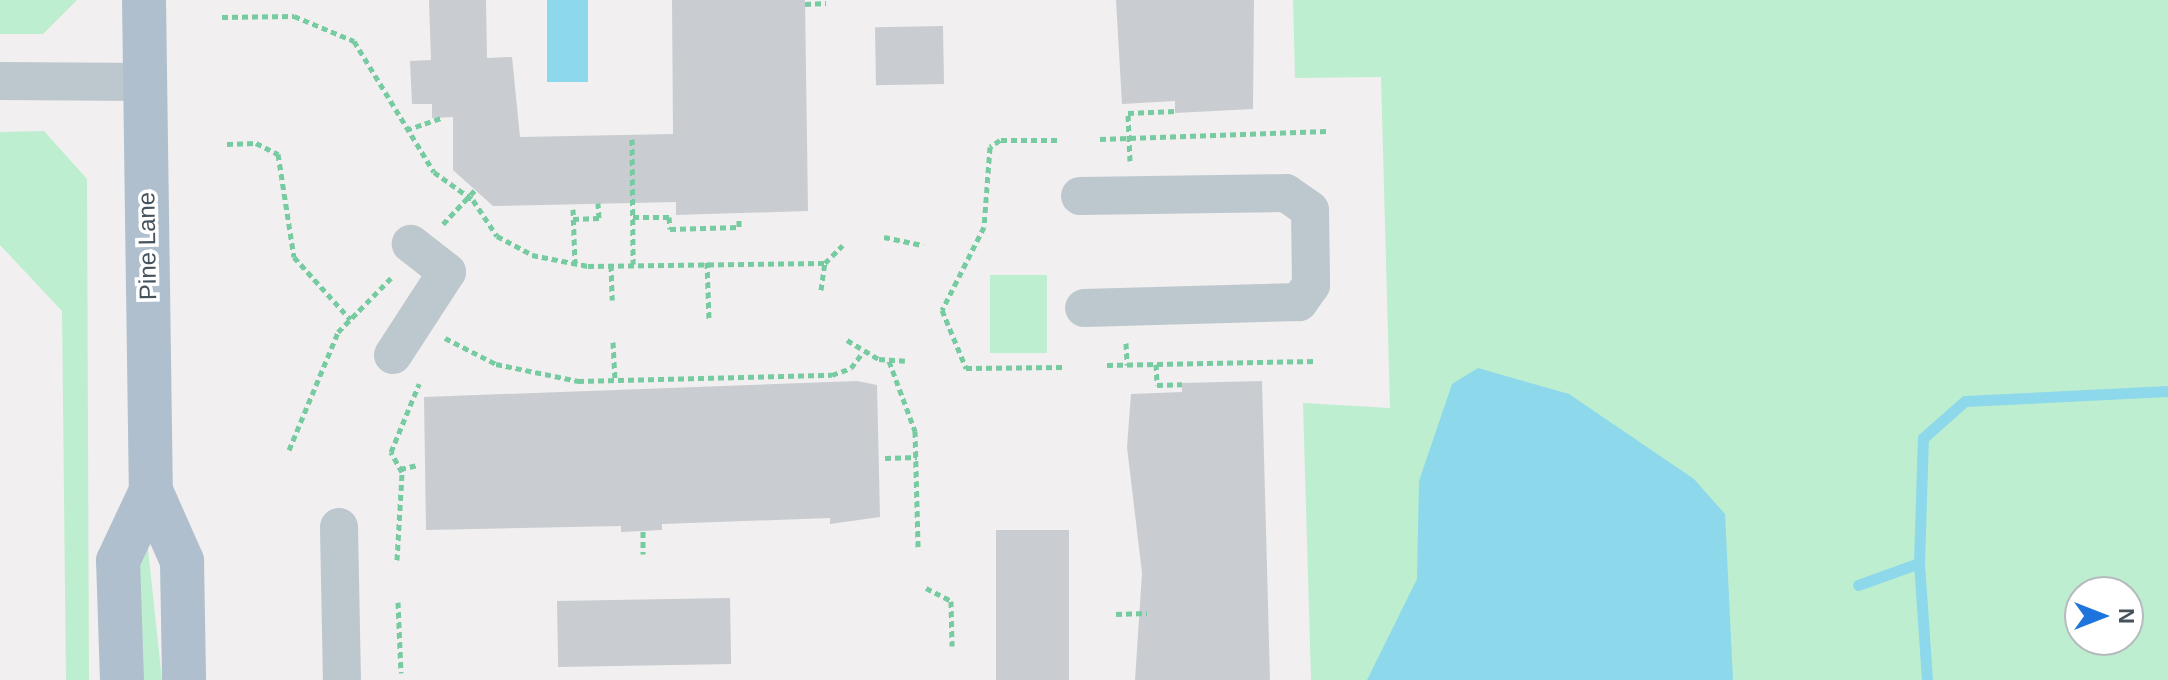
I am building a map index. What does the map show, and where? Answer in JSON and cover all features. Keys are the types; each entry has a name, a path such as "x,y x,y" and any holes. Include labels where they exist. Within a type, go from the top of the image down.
{"main road":[{"name":"Pine Lane","path":"144,0 151,491 182,561 184,680"},
{"name":"Pine Lane","path":"122,680 118,561 151,491"}],"street":[{"path":"0,81 146,82"},
{"path":"1080,196 1286,193 1310,210 1311,285 1299,302 1084,308"},
{"path":"393,355 447,272 414,249"},
{"path":"339,527 342,680"}],"path":[{"path":"805,4 826,3"},
{"path":"222,17 294,16 354,41 434,172 470,197 513,247 575,264 825,263"},
{"path":"1130,173 1128,113 1175,111"},
{"path":"406,130 443,117"},
{"path":"1100,139 1327,131"},
{"path":"632,139 633,264"},
{"path":"1057,140 1000,140 990,147 988,211 954,276 942,310 946,336 966,368 1063,367"},
{"path":"227,144 256,143 278,154 294,257 350,319"},
{"path":"289,450 324,357 350,319 414,249 475,190"},
{"path":"573,219 599,218 598,203"},
{"path":"573,209 575,264"},
{"path":"633,217 669,217 670,229 739,227 739,219"},
{"path":"884,237 923,245"},
{"path":"821,290 825,263 843,245"},
{"path":"707,262 709,320"},
{"path":"611,265 612,300"},
{"path":"434,332 512,368 615,381 832,375 851,368 863,352"},
{"path":"438,351 445,338"},
{"path":"847,340 863,352 889,361 905,361"},
{"path":"613,342 615,381"},
{"path":"889,361 909,401 917,457 918,547"},
{"path":"1107,365 1317,361"},
{"path":"1156,364 1157,385 1182,384"},
{"path":"397,560 400,469 394,441 424,376"},
{"path":"885,458 917,457"},
{"path":"400,469 418,465"},
{"path":"643,531 643,554"},
{"path":"926,588 951,601 952,646"},
{"path":"398,602 401,673"},
{"path":"1116,614 1147,613"}],"green space":[{"path":"0,0 77,0 43,34 0,34"},
{"path":"1293,0 2168,0 2168,680 1311,680 1303,403 1390,408 1381,77 1295,78"},
{"path":"44,131 87,179 89,680 66,680 62,311 0,245 0,132"},
{"path":"990,275 1047,275 1047,353 990,353"},
{"path":"139,549 148,549 162,680 140,680"}],"water":[{"path":"547,0 588,0 588,82 547,82"},
{"path":"1478,368 1569,394 1694,479 1725,514 1733,680 1367,680 1417,579 1419,481 1452,384"}],"building":[{"path":"429,0 486,0 487,58 512,57 520,137 673,134 672,0 805,0 808,211 676,215 676,202 493,206 453,170 453,117 432,118 432,104 412,104 410,61 431,60"},
{"path":"1116,0 1254,0 1253,109 1175,113 1175,101 1122,104"},
{"path":"943,26 944,84 876,85 875,27"},
{"path":"857,381 877,385 880,517 830,524 830,518 662,524 662,530 621,532 621,526 426,530 424,397"},
{"path":"1262,381 1270,680 1135,680 1142,573 1127,447 1131,394 1182,392 1182,383"},
{"path":"996,530 1069,530 1069,680 996,680"},
{"path":"730,598 731,664 558,667 557,601"}],"waterway":[{"path":"1927,680 1919,563 1923,438 1965,401 2168,391"},
{"path":"1858,585 1919,563"}]}
